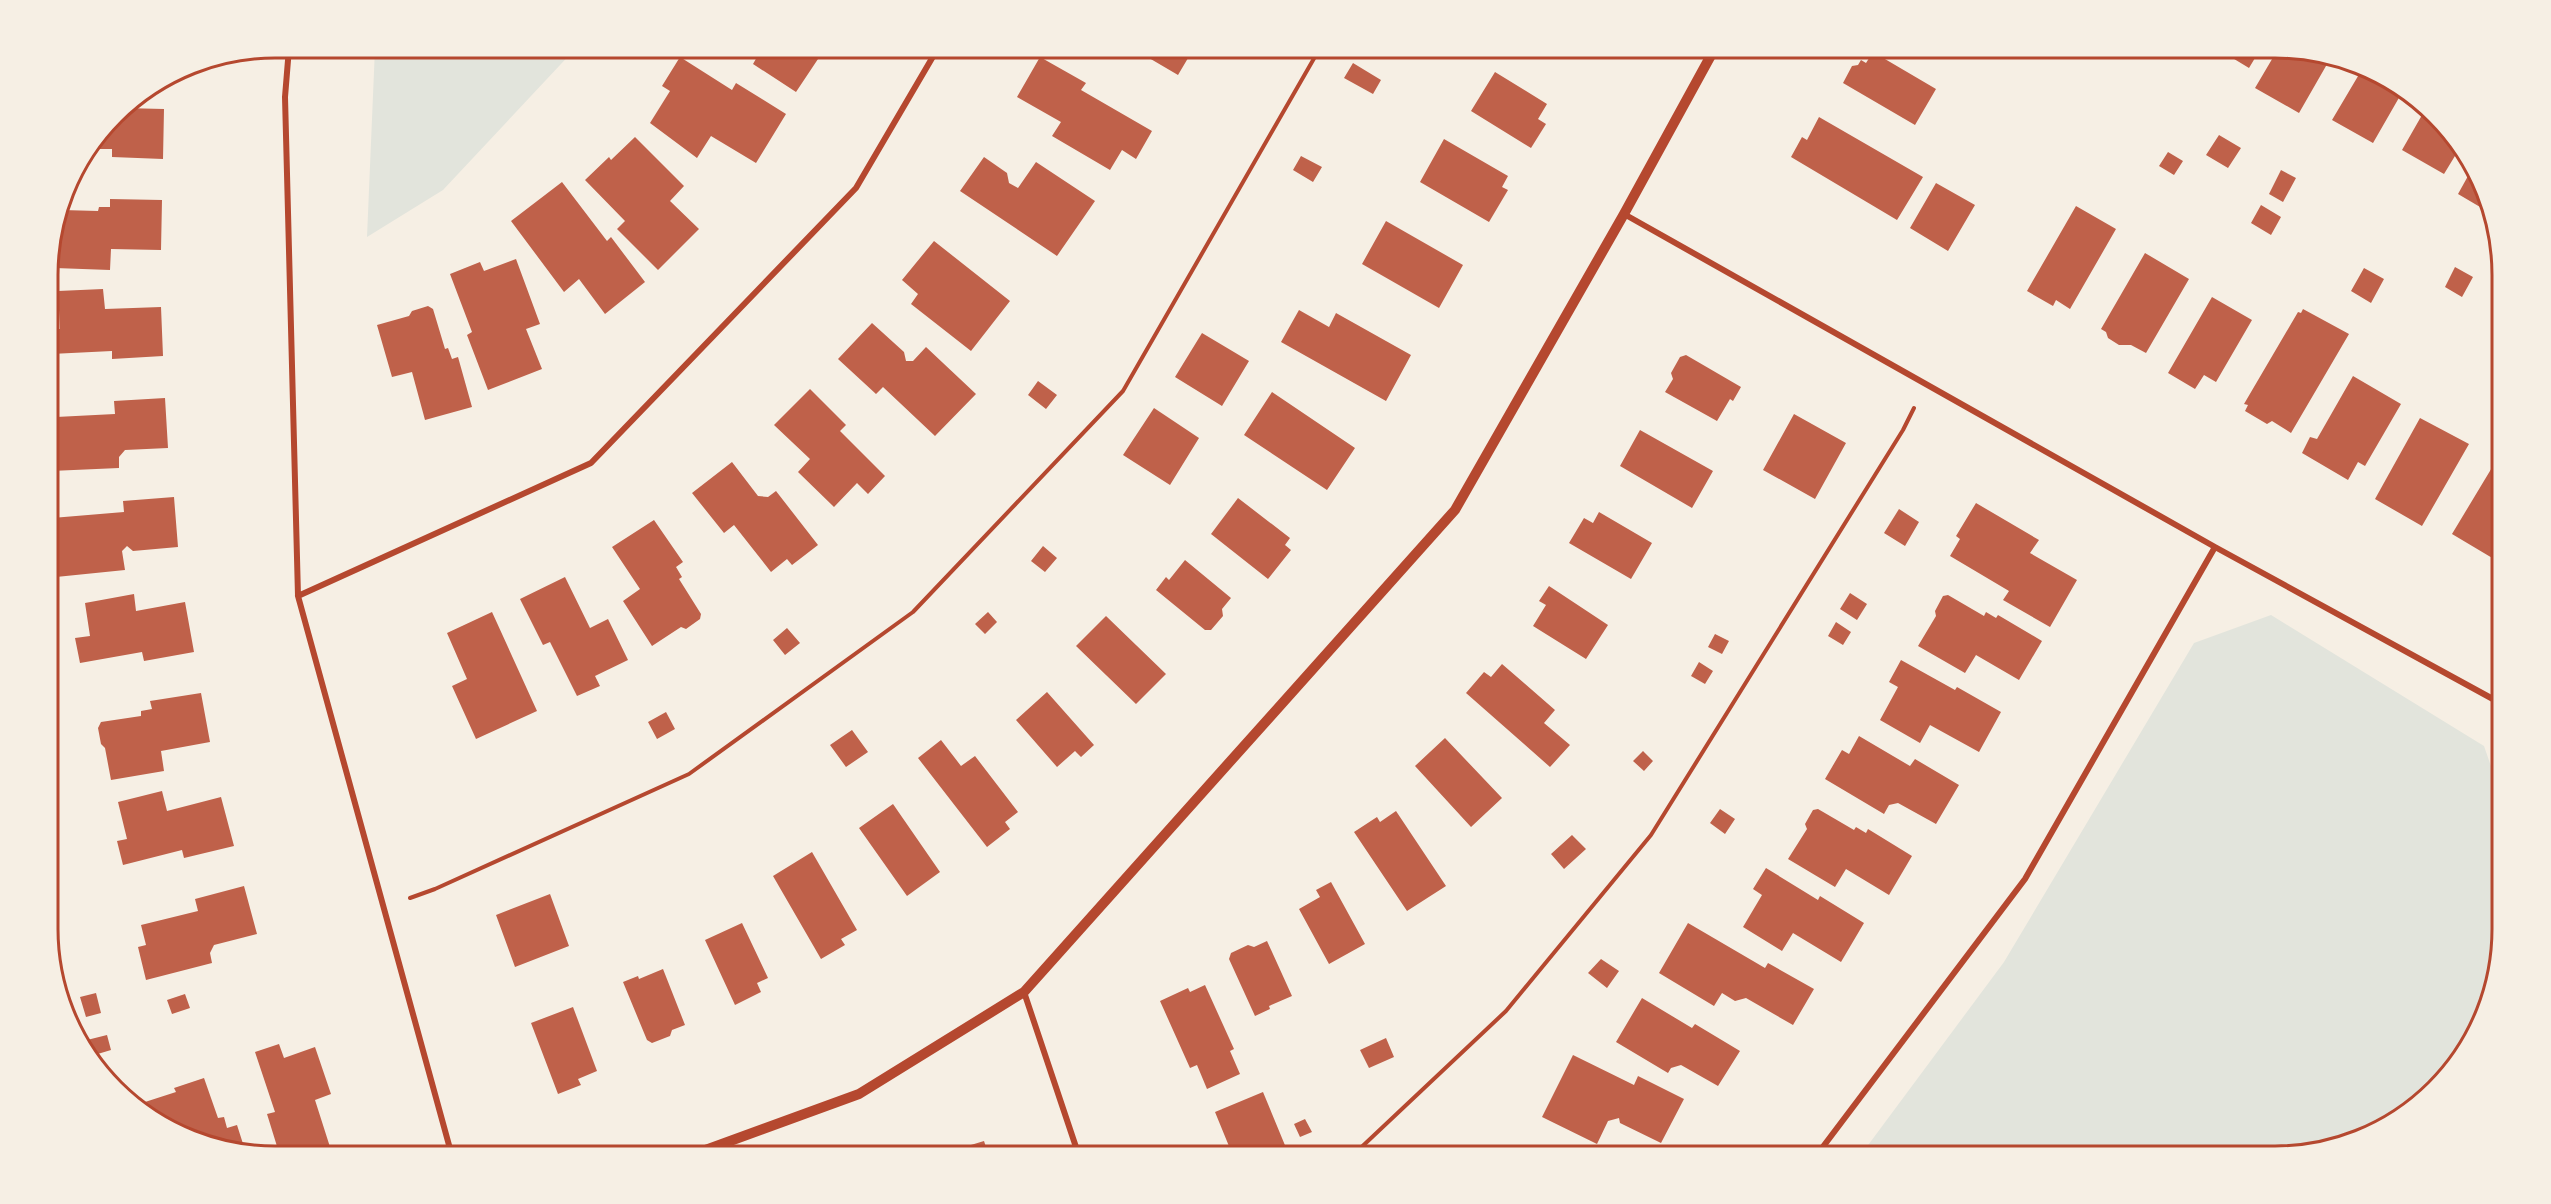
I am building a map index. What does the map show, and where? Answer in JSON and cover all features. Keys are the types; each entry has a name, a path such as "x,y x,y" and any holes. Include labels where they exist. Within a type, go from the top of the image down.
{"street":[{"path":"288,58 285,98 298,596 449,1146"},
{"path":"298,596 591,463 856,188 932,58"},
{"path":"716,1146 859,1094 1024,992 1455,510 1624,214 1710,58"},
{"path":"1624,214 1924,385 2492,699"},
{"path":"1824,1146 2025,879 2215,547"},
{"path":"1024,992 1076,1146"}],"path":[{"path":"384,908 435,889 689,774 913,612 1123,392 1314,58"},
{"path":"1363,1146 1506,1011 1651,835 1903,430 1924,385"}],"shaded area":[{"path":"375,58 567,58 443,190 367,237"},
{"path":"2271,615 2484,746 2492,769 2491,956 2481,998 2456,1049 2429,1082 2396,1109 2345,1134 2303,1144 2275,1146 1867,1146 2004,962 2194,643"}],"building":[{"path":"679,58 682,58 732,90 736,83 786,114 756,163 711,136 697,158 650,123 670,91 662,86"},
{"path":"756,58 819,58 796,92 753,64"},
{"path":"1039,58 1042,58 1086,83 1081,90 1152,131 1136,159 1122,150 1110,170 1052,136 1061,122 1017,97"},
{"path":"1149,58 1188,58 1178,75"},
{"path":"1869,58 1883,58 1936,89 1915,125 1843,83 1852,66 1858,65 1861,60 1866,63"},
{"path":"2232,58 2255,58 2249,68"},
{"path":"2273,58 2303,60 2327,65 2299,113 2255,88"},
{"path":"1353,63 1381,80 1373,94 1344,78"},
{"path":"1495,72 1547,104 1538,119 1546,124 1531,148 1471,111"},
{"path":"2359,75 2399,97 2373,143 2332,120"},
{"path":"137,108 164,109 163,159 112,157 112,149 99,149 122,122"},
{"path":"2422,115 2456,155 2444,174 2402,150"},
{"path":"1819,117 1923,177 1897,220 1791,157 1802,137 1807,140"},
{"path":"2219,135 2241,148 2228,168 2206,155"},
{"path":"635,137 684,186 670,201 699,229 658,270 617,229 625,221 585,180"},
{"path":"1444,139 1508,176 1502,187 1508,190 1489,222 1420,182"},
{"path":"2168,152 2183,161 2174,175 2159,166"},
{"path":"1301,156 1322,167 1313,182 1293,170"},
{"path":"984,157 1007,173 1009,183 1018,188 1036,162 1095,201 1057,256 960,191"},
{"path":"2281,170 2296,178 2283,202 2269,194"},
{"path":"2468,176 2482,208 2458,194"},
{"path":"562,182 607,241 611,237 645,282 605,314 579,279 564,292 511,221"},
{"path":"1936,183 1975,205 1948,251 1910,228"},
{"path":"110,199 162,200 161,250 111,249 110,270 59,268 60,248 69,210 98,211 99,207 110,207"},
{"path":"2261,205 2281,217 2271,235 2251,223"},
{"path":"2076,206 2116,229 2070,309 2056,300 2053,306 2027,291"},
{"path":"1386,221 1463,265 1439,308 1362,264"},
{"path":"934,241 1010,301 971,351 911,304 918,294 902,280"},
{"path":"2145,253 2189,279 2146,353 2131,345 2119,345 2108,338 2106,332 2101,329"},
{"path":"516,259 540,324 526,329 542,369 488,390 467,335 472,332 450,274 480,262 484,271"},
{"path":"2455,267 2473,277 2462,297 2445,287"},
{"path":"2364,268 2384,279 2371,303 2351,291"},
{"path":"103,289 105,309 161,307 163,356 112,359 112,351 58,354 58,329 60,329 58,291"},
{"path":"2212,297 2252,320 2216,382 2204,375 2195,389 2168,373"},
{"path":"428,306 433,309 445,349 448,348 452,359 458,357 472,407 425,420 412,372 392,377 377,325 409,316 412,311"},
{"path":"2303,309 2349,334 2291,433 2272,421 2267,424 2245,411 2248,405 2244,404 2298,312 2301,313"},
{"path":"1299,310 1329,327 1336,313 1411,355 1386,401 1281,342"},
{"path":"872,323 904,352 906,361 913,361 926,347 976,394 935,436 883,387 876,394 838,359"},
{"path":"1202,333 1249,361 1222,406 1175,377"},
{"path":"1686,355 1741,387 1733,401 1730,399 1717,421 1665,392 1673,379 1671,373 1680,357"},
{"path":"2353,376 2401,404 2365,466 2358,462 2348,480 2302,453 2310,437 2317,439"},
{"path":"1038,381 1057,395 1046,409 1028,395"},
{"path":"810,389 846,425 840,431 885,476 868,494 857,483 834,507 798,472 810,459 774,425"},
{"path":"1272,392 1355,448 1327,490 1244,435"},
{"path":"165,398 168,448 125,450 119,457 119,468 58,471 58,417 115,414 114,401"},
{"path":"1154,408 1199,438 1170,485 1123,455"},
{"path":"1794,414 1846,443 1815,499 1763,470"},
{"path":"2420,418 2469,444 2422,526 2375,499"},
{"path":"1640,430 1713,471 1692,508 1620,466"},
{"path":"732,462 758,496 768,497 776,491 818,545 792,565 787,559 771,572 734,525 724,533 692,493"},
{"path":"2492,468 2492,558 2452,534"},
{"path":"174,497 178,547 133,551 127,546 122,551 125,570 58,577 58,518 124,512 123,501"},
{"path":"1238,498 1290,538 1285,545 1291,550 1268,579 1211,534"},
{"path":"1976,503 2039,540 2030,553 2077,580 2050,627 2003,600 2009,591 1950,556 1960,539 1956,536"},
{"path":"1899,509 1919,522 1905,546 1884,533"},
{"path":"1599,512 1652,543 1631,579 1569,543 1584,518 1593,523"},
{"path":"654,520 683,562 676,567 682,577 679,579 701,614 700,619 686,629 681,627 652,646 623,601 640,589 612,547"},
{"path":"1043,546 1057,558 1045,572 1031,561"},
{"path":"1185,560 1231,598 1222,609 1223,616 1211,630 1205,630 1156,590 1166,577 1169,580"},
{"path":"565,577 590,628 608,619 628,660 595,676 600,686 577,696 550,642 543,645 520,599"},
{"path":"1549,586 1608,625 1586,659 1533,626 1546,605 1539,601"},
{"path":"1850,593 1867,604 1857,620 1840,609"},
{"path":"134,594 136,611 185,602 194,652 144,661 142,652 80,663 75,638 90,636 85,603"},
{"path":"1948,595 1984,616 1986,612 1996,618 1998,615 2042,641 2019,680 1976,655 1965,673 1918,646 1936,616 1935,611 1943,596"},
{"path":"492,612 537,711 476,739 452,686 467,679 447,633"},
{"path":"988,612 997,622 985,634 975,624"},
{"path":"1106,616 1166,674 1136,704 1076,646"},
{"path":"1836,622 1851,632 1843,645 1828,636"},
{"path":"787,628 800,643 785,655 773,640"},
{"path":"1715,634 1729,641 1722,654 1708,647"},
{"path":"1901,660 1955,690 1957,687 2001,712 1979,752 1930,725 1920,743 1880,720 1898,687 1889,682"},
{"path":"1699,662 1713,671 1705,684 1691,676"},
{"path":"1502,664 1555,710 1544,723 1570,745 1550,767 1466,693 1484,672 1491,677"},
{"path":"1047,692 1094,745 1081,757 1075,751 1057,767 1016,720"},
{"path":"201,693 210,742 161,751 164,771 111,780 105,748 101,744 98,728 101,722 141,716 141,711 152,709 150,701"},
{"path":"666,712 675,729 657,739 648,722"},
{"path":"852,730 868,752 846,767 830,745"},
{"path":"1859,736 1910,766 1915,759 1959,785 1936,824 1898,803 1889,805 1884,814 1825,779 1842,750 1849,754"},
{"path":"1445,738 1502,798 1471,827 1415,766"},
{"path":"941,740 961,766 975,756 1018,812 1005,822 1010,829 987,847 918,758"},
{"path":"1643,751 1653,761 1644,771 1633,761"},
{"path":"162,791 167,811 221,797 234,846 184,858 182,850 123,865 117,841 127,839 118,802"},
{"path":"893,804 940,872 907,896 859,828"},
{"path":"1720,809 1735,819 1725,834 1710,823"},
{"path":"1818,809 1854,830 1856,827 1866,833 1868,829 1912,856 1889,895 1846,869 1835,887 1788,859 1807,829 1805,824 1813,810"},
{"path":"1396,811 1446,886 1407,911 1354,832 1377,817 1380,822"},
{"path":"1572,835 1586,849 1564,869 1551,854"},
{"path":"812,852 857,930 841,939 845,945 821,959 773,876"},
{"path":"1766,868 1818,900 1820,896 1864,923 1841,962 1793,933 1782,951 1743,927 1762,895 1753,889"},
{"path":"1331,882 1365,944 1329,964 1299,909 1320,897 1316,890"},
{"path":"244,886 257,934 214,945 210,953 212,963 146,980 138,947 146,945 141,925 198,911 195,899"},
{"path":"550,894 569,946 515,967 496,915"},
{"path":"742,923 768,978 757,983 761,992 735,1005 705,940"},
{"path":"1688,923 1765,968 1768,963 1814,989 1793,1025 1746,998 1735,1001 1722,993 1714,1006 1659,973"},
{"path":"1267,941 1292,996 1269,1006 1270,1009 1255,1016 1229,959 1231,953 1248,945 1254,947"},
{"path":"1601,959 1619,971 1607,988 1588,973"},
{"path":"663,969 685,1025 672,1030 670,1036 652,1043 647,1040 623,982 638,976 639,979"},
{"path":"1205,985 1234,1049 1230,1051 1240,1074 1207,1089 1197,1065 1190,1068 1160,1001 1188,988 1190,992"},
{"path":"96,993 101,1013 86,1017 80,997"},
{"path":"185,994 190,1008 172,1014 167,1000"},
{"path":"1642,998 1692,1028 1695,1024 1740,1051 1718,1086 1681,1065 1671,1068 1668,1073 1616,1042"},
{"path":"573,1007 597,1071 578,1079 581,1085 558,1094 531,1023"},
{"path":"107,1035 111,1050 98,1054 89,1039"},
{"path":"1386,1038 1394,1057 1369,1068 1360,1050"},
{"path":"279,1044 284,1058 315,1047 331,1094 315,1100 330,1146 277,1146 267,1114 275,1112 255,1052"},
{"path":"1573,1055 1634,1085 1638,1076 1684,1099 1661,1143 1620,1123 1619,1118 1608,1121 1597,1144 1542,1117"},
{"path":"204,1078 218,1118 224,1117 227,1128 237,1125 243,1143 193,1129 145,1102 176,1092 174,1088"},
{"path":"1263,1092 1285,1146 1229,1146 1215,1112"},
{"path":"1305,1119 1312,1132 1300,1137 1294,1124"},
{"path":"984,1141 986,1146 968,1146"}]}
